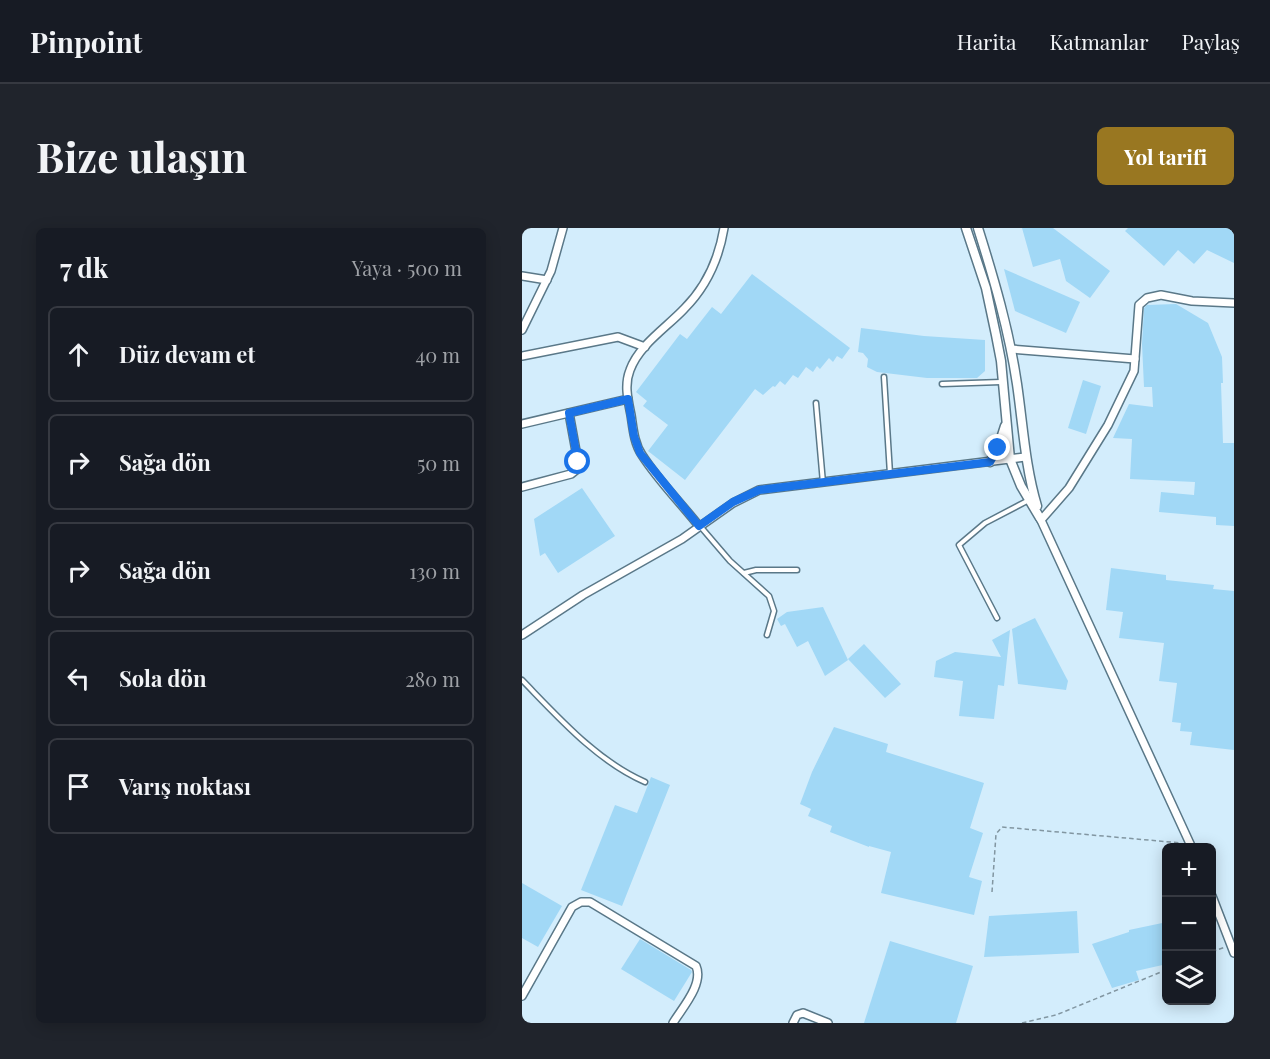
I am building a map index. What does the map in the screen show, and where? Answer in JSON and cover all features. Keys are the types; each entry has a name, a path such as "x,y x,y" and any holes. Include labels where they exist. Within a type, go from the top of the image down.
{"street":[{"path":"522,330 551,271 562,228"},
{"path":"699,526 640,453 634,436 626,386 629,371 636,358 685,308 702,286 717,256 724,228"},
{"path":"966,228 986,288 998,344 1010,459 1021,486 1041,519 1190,843"},
{"path":"978,228 1011,349 1025,457 1041,519"},
{"path":"522,276 547,280"},
{"path":"1041,519 1069,488 1108,425 1134,371 1139,305 1147,298 1161,295 1192,301 1234,303"},
{"path":"522,356 618,337 645,347"},
{"path":"1011,349 1135,359"},
{"path":"522,424 628,399"},
{"path":"522,487 571,474 576,470 578,462 569,413"},
{"path":"990,462 998,448 1006,423"},
{"path":"522,635 584,595 682,539 733,502 759,490 1025,457"},
{"path":"1212,897 1234,953"},
{"path":"522,996 572,907 581,902 590,902 696,966 699,976 697,984 673,1023"},
{"path":"793,1023 797,1015 803,1012 828,1023"}],"lane":[{"path":"884,377 890,474"},
{"path":"942,384 1002,382"},
{"path":"816,403 823,483"},
{"path":"997,618 959,545 985,523 1029,500"},
{"path":"699,526 730,561 762,588 773,603 774,611 767,635"},
{"path":"744,573 756,570 797,570"},
{"path":"522,680 570,729 603,757 626,774 645,782"}],"path":[{"path":"992,892 996,834 1002,827 1162,843"},
{"path":"1214,951 1231,944"},
{"path":"1022,1023 1056,1015 1162,972"}],"building":[{"path":"1022,228 1053,228 1110,271 1090,298 1066,281 1060,259 1033,267"},
{"path":"1128,228 1234,228 1234,263 1207,250 1194,264 1178,250 1164,266 1125,231"},
{"path":"1004,269 1080,302 1066,333 1015,311"},
{"path":"752,274 850,348 842,359 837,356 833,362 829,358 820,369 817,366 813,372 806,367 798,378 793,375 785,385 780,381 763,395 755,389 685,480 648,451 668,425 643,406 647,401 636,392 680,334 687,339 712,307 721,314"},
{"path":"1176,304 1208,323 1222,357 1223,443 1234,443 1234,526 1216,525 1216,517 1159,512 1161,492 1194,495 1195,482 1130,479 1132,439 1113,438 1129,404 1153,407 1152,387 1144,387 1142,344 1144,308 1147,305"},
{"path":"861,328 924,336 985,340 985,371 977,378 927,378 877,372 867,367 868,359 863,353 858,352"},
{"path":"1083,380 1101,386 1086,434 1068,428"},
{"path":"582,488 615,536 558,573 545,553 540,556 534,519"},
{"path":"1111,568 1166,575 1166,580 1214,585 1213,589 1234,591 1234,750 1190,745 1192,732 1180,731 1181,723 1172,722 1177,683 1159,681 1164,643 1119,638 1123,612 1106,610"},
{"path":"823,607 848,660 825,676 808,641 797,647 785,624 781,626 777,619 787,612"},
{"path":"1035,618 1068,681 1066,690 1018,684 1012,629"},
{"path":"1010,630 1004,686 998,685 994,719 959,716 963,681 934,677 936,661 955,652 1001,657 992,640"},
{"path":"864,644 901,684 885,698 848,659"},
{"path":"834,727 888,744 886,752 984,783 970,828 983,833 969,877 982,881 974,915 881,893 891,852 869,847 830,832 832,826 808,816 811,809 800,804 812,772"},
{"path":"651,777 670,785 622,906 581,890 615,805 637,813"},
{"path":"522,883 562,906 538,947 522,938"},
{"path":"1077,911 1079,953 984,957 989,916"},
{"path":"1162,923 1162,965 1136,971 1139,980 1112,988 1092,944 1129,932 1129,930"},
{"path":"640,939 691,970 692,972 674,1001 621,969"},
{"path":"890,941 973,966 956,1023 864,1023"}],"route":[{"path":"578,462 569,413 628,399 634,436 640,453 699,526 733,502 759,490 990,462 998,448"}]}
